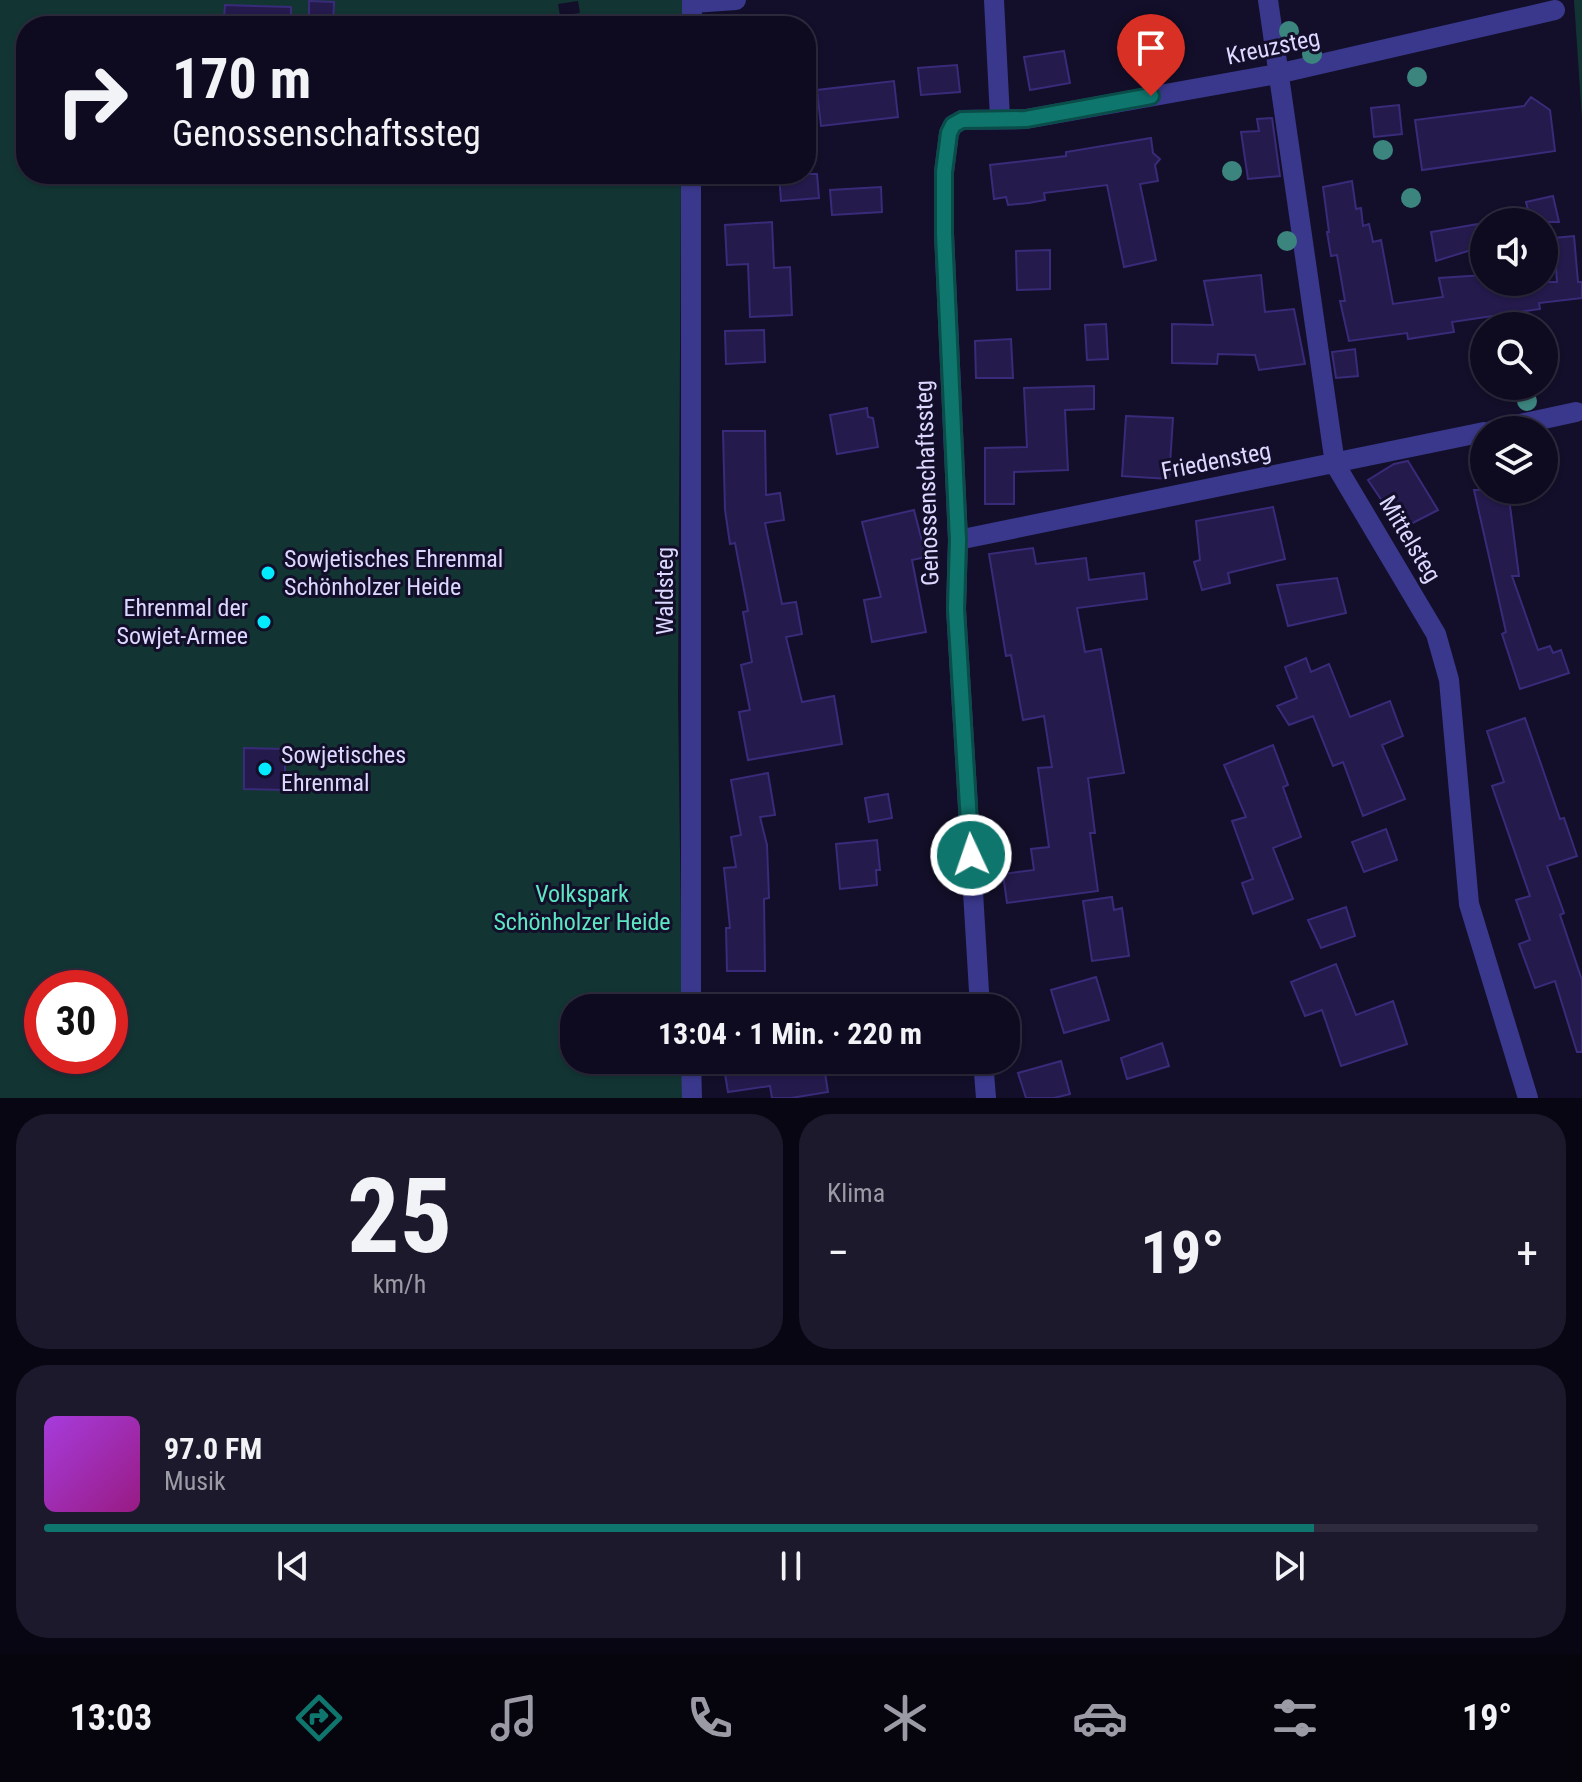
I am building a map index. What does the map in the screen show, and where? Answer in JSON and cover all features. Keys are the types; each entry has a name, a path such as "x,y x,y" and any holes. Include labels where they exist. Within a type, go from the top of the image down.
{"street":[{"path":"692,1 736,0"},
{"path":"994,0 1000,118"},
{"name":"Mittelsteg","path":"1268,0 1335,464 1436,634 1449,680 1469,904 1528,1098"},
{"name":"Kreuzsteg","path":"1000,118 1026,119 1277,74 1555,10"},
{"name":"Genossenschaftssteg","path":"979,994 956,609 958,540 944,172 949,133 953,125 962,120 1000,118"},
{"name":"Waldsteg","path":"691,184 691,994"},
{"path":"1558,416 1576,412"},
{"name":"Friedensteg","path":"958,540 1470,435"},
{"path":"691,1074 692,1098"},
{"path":"984,1074 986,1098"}],"green space":[{"name":"Volkspark Schönholzer Heide","path":"0,0 682,0 682,16 560,16 16,16 16,184 681,184 678,696 682,994 560,994 560,1074 683,1074 684,1098 0,1098","holes":["578,1 580,13 560,16 558,4"]},
{"path":"1574,0 1582,0 1582,119"}],"building":[{"path":"309,1 334,2 333,16 309,16"},
{"path":"225,5 291,7 291,16 224,16"},
{"path":"1064,51 1070,83 1030,90 1024,57"},
{"path":"957,65 960,92 921,95 918,68"},
{"path":"894,81 898,117 821,126 817,90"},
{"path":"1531,97 1550,110 1555,151 1422,170 1415,120 1524,106"},
{"path":"1399,105 1402,134 1374,137 1371,108"},
{"path":"1272,118 1280,176 1248,179 1241,132 1259,131 1257,119"},
{"path":"1151,138 1153,153 1160,159 1155,165 1158,181 1140,184 1156,260 1124,267 1107,185 1044,193 1045,200 1029,203 1008,205 1006,197 994,199 990,165 1066,156 1066,152"},
{"path":"817,174 819,198 781,201 780,184 816,184"},
{"path":"1352,181 1356,209 1361,208 1363,226 1369,224 1373,242 1381,240 1393,304 1443,297 1439,278 1470,276 1470,296 1558,296 1558,238 1574,236 1582,298 1539,303 1540,309 1520,312 1470,312 1470,319 1452,322 1454,332 1408,339 1407,333 1349,341 1340,301 1345,301 1337,255 1331,256 1323,187"},
{"path":"881,187 882,212 832,215 830,190"},
{"path":"1553,196 1556,208 1528,208 1526,202"},
{"path":"772,222 774,268 790,267 792,315 750,317 748,264 727,265 725,225"},
{"path":"1470,225 1470,250 1436,261 1431,232"},
{"path":"1050,250 1050,289 1017,290 1016,251"},
{"path":"1261,275 1265,312 1294,309 1305,364 1259,370 1255,355 1218,354 1217,364 1172,363 1172,324 1213,325 1204,281"},
{"path":"1106,324 1108,359 1087,360 1085,325"},
{"path":"764,330 765,362 726,364 725,331"},
{"path":"1011,339 1013,378 976,378 975,341"},
{"path":"1355,349 1358,376 1336,378 1332,352"},
{"path":"1094,386 1094,409 1065,410 1068,470 1014,472 1014,504 985,504 985,448 1027,447 1024,388"},
{"path":"867,408 868,417 873,418 878,447 837,454 830,415"},
{"path":"1126,416 1173,418 1169,479 1122,476"},
{"path":"723,431 765,431 766,495 780,493 784,520 765,523 782,604 796,602 802,634 786,637 802,702 834,696 842,744 748,760 739,712 750,710 741,665 752,662 743,612 748,611 735,543 730,544 725,510"},
{"path":"1408,461 1438,510 1401,529 1368,480 1394,464"},
{"path":"1477,504 1510,504 1519,576 1512,576 1538,650 1550,646 1553,653 1561,650 1569,673 1520,689 1502,634 1506,632"},
{"path":"1273,507 1285,559 1228,573 1230,583 1202,590 1194,562 1200,560 1196,521"},
{"path":"914,510 926,557 912,560 926,632 872,642 864,600 881,597 862,522"},
{"path":"1033,548 1036,564 1086,558 1089,580 1144,573 1147,599 1077,608 1085,652 1101,649 1124,773 1088,778 1095,833 1090,833 1098,891 1007,903 1003,874 1034,870 1031,849 1049,847 1038,768 1052,767 1044,716 1023,720 1011,655 1006,656 989,554"},
{"path":"1337,578 1346,613 1288,626 1277,585"},
{"path":"1306,658 1311,672 1329,664 1350,717 1390,701 1403,736 1382,745 1405,799 1363,816 1343,762 1333,766 1313,716 1289,725 1277,706 1297,698 1285,667"},
{"path":"1525,718 1560,819 1564,818 1577,856 1547,866 1564,913 1560,915 1582,980 1582,1052 1577,1052 1555,981 1535,988 1519,944 1530,940 1516,900 1530,896 1492,786 1504,782 1487,731"},
{"path":"1273,745 1288,785 1283,787 1301,837 1273,848 1293,899 1253,914 1242,883 1253,879 1232,821 1246,817 1224,765"},
{"name":"Sowjetisches Ehrenmal","path":"244,748 285,749 285,790 244,789"},
{"path":"768,773 775,815 760,817 767,845 769,898 764,899 765,971 727,971 726,928 730,928 724,868 736,867 731,837 741,835 731,780"},
{"path":"888,794 892,818 869,822 865,798"},
{"path":"1386,829 1397,860 1364,872 1352,842"},
{"path":"877,840 880,870 876,870 877,885 840,889 836,844"},
{"path":"1112,897 1114,910 1122,908 1129,956 1092,961 1083,901"},
{"path":"1346,907 1355,936 1321,948 1308,920"},
{"path":"1336,964 1356,1015 1393,1001 1407,1044 1341,1066 1322,1010 1305,1016 1291,982"},
{"path":"1096,977 1109,1020 1064,1033 1051,990"},
{"path":"1162,1043 1169,1066 1127,1079 1121,1058"},
{"path":"1061,1061 1070,1094 1054,1098 1026,1098 1020,1072"},
{"path":"725,1074 825,1074 828,1092 772,1098 770,1086 728,1092"}],"place":[{"name":"Sowjetisches Ehrenmal Schönholzer Heide","path":"268,573"},
{"name":"Ehrenmal der Sowjet-Armee","path":"264,622"},
{"name":"Sowjetisches Ehrenmal","path":"265,769"}],"route":[{"path":"971,855 956,609 958,540 944,234 944,172 949,133 953,125 962,120 1026,119 1151,96"}]}
